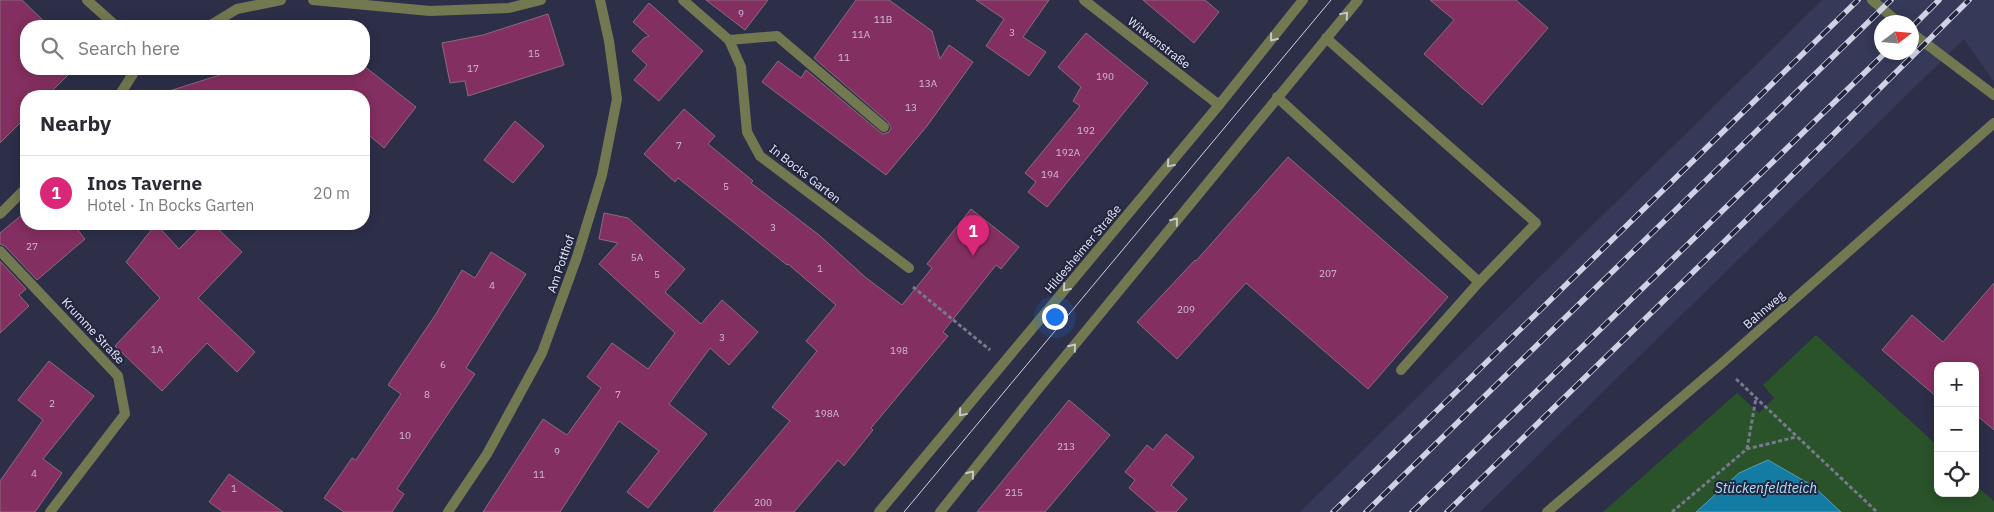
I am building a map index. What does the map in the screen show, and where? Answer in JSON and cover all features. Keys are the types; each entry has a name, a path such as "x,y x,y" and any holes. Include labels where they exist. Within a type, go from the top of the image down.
{"street":[{"path":"87,0 109,20"},
{"path":"219,20 237,9 281,0"},
{"path":"313,0 430,11 509,8 541,0"},
{"name":"Am Potthof","path":"448,512 487,454 542,353 577,257 602,175 617,99 609,40 600,0"},
{"name":"In Bocks Garten","path":"683,0 729,40 741,67 747,132 760,156 909,268"},
{"name":"Witwenstraße","path":"1084,0 1219,105"},
{"name":"Hildesheimer Straße","path":"879,512 1219,105 1303,0"},
{"path":"940,512 1358,0"},
{"path":"1872,0 1890,15"},
{"path":"729,40 777,36 884,126"},
{"path":"1326,38 1536,222 1479,282 1401,370"},
{"path":"1919,38 1994,94"},
{"path":"123,90 132,75"},
{"path":"1277,97 1479,282"},
{"name":"Bahnweg","path":"1547,512 1721,364 1994,124"},
{"path":"0,214 20,194"},
{"name":"Krumme Straße","path":"0,251 118,376 126,414 50,512"}],"path":[{"path":"909,268 910,285 1004,362"},
{"path":"1721,364 1877,512"},
{"path":"1747,449 1756,398"},
{"path":"1672,512 1747,449 1797,437"}],"shaded area":[{"path":"1822,0 1994,0 1994,82 1964,39 1480,512 1300,512"}],"green space":[{"path":"1816,335 1934,442 1934,497 1979,497 1979,488 1994,501 1994,512 1841,512 1813,486 1739,473 1696,512 1603,512 1737,393 1759,413 1774,398 1763,385"}],"water":[{"name":"Stückenfeldteich","path":"1768,460 1813,486 1841,512 1696,512 1739,473"}],"building":[{"path":"0,0 22,0 43,20 20,20 20,75 68,75 53,90 20,90 20,123 0,143"},
{"path":"706,0 768,0 745,30"},
{"path":"856,0 889,0 932,31 940,59 949,45 973,62 927,126 886,175 762,82 778,61 801,78 806,70 880,132 883,134 889,132 891,128 888,122 814,58"},
{"path":"976,0 1049,0 1023,37 1046,52 1029,76 986,46 1004,19"},
{"path":"1143,0 1205,0 1219,12 1194,43"},
{"path":"1430,0 1516,0 1548,28 1482,105 1424,54 1454,20"},
{"path":"649,3 703,51 659,101 634,80 647,65 632,51 644,38 649,36 633,22"},
{"path":"548,14 564,65 468,96 465,81 450,83 442,43 483,35"},
{"path":"1086,33 1148,83 1047,207 1028,192 1036,182 1025,173 1080,106 1073,101 1081,87 1058,67"},
{"path":"370,71 416,107 384,148 370,136 370,90 172,90 220,75 370,75"},
{"path":"684,109 715,136 708,144 753,181 751,183 819,235 865,277 902,305 932,268 927,264 971,209 1019,247 1001,269 996,265 943,332 948,336 871,428 873,430 844,466 838,460 794,512 713,512 790,421 772,407 817,351 806,341 836,305 788,264 678,178 675,182 644,154"},
{"path":"515,121 544,146 513,183 484,160"},
{"path":"1288,157 1448,297 1368,389 1246,283 1177,359 1137,322 1196,261"},
{"path":"604,213 628,218 685,269 665,292 701,324 722,300 758,332 729,365 710,348 669,404 707,434 648,508 627,492 659,451 619,421 560,512 483,512 543,419 567,435 601,388 587,377 612,343 648,369 675,333 599,264 618,243 599,239"},
{"path":"20,216 20,230 78,230 85,239 37,280 5,246 0,244 0,233"},
{"path":"151,230 162,230 179,249 198,230 219,230 242,252 198,298 255,352 237,372 207,343 162,391 115,346 160,298 126,262"},
{"path":"491,252 526,274 466,368 475,374 397,489 404,494 392,512 344,512 324,498 352,458 356,460 401,394 388,385 436,314 462,270 475,278"},
{"path":"0,261 26,289 19,295 29,306 0,333"},
{"path":"1994,283 1994,430 1979,417 1979,362 1934,362 1934,395 1882,350 1912,315 1943,342"},
{"path":"49,361 94,396 43,459 62,473 35,512 0,512 0,481 43,420 18,400"},
{"path":"1069,400 1110,435 1045,512 977,512"},
{"path":"1166,434 1194,457 1171,485 1187,499 1176,512 1157,512 1129,488 1135,480 1125,472 1147,445 1153,450"},
{"path":"229,474 283,512 223,512 209,502"}],"tram line":[{"path":"904,512 1331,0"}],"railway":[{"path":"1333,512 1858,0"},
{"path":"1366,512 1891,0"},
{"path":"1919,20 1939,0"},
{"path":"1447,512 1969,0"},
{"path":"1412,512 1878,60"}],"place":[{"name":"Inos Taverne","path":"973,256"}]}
